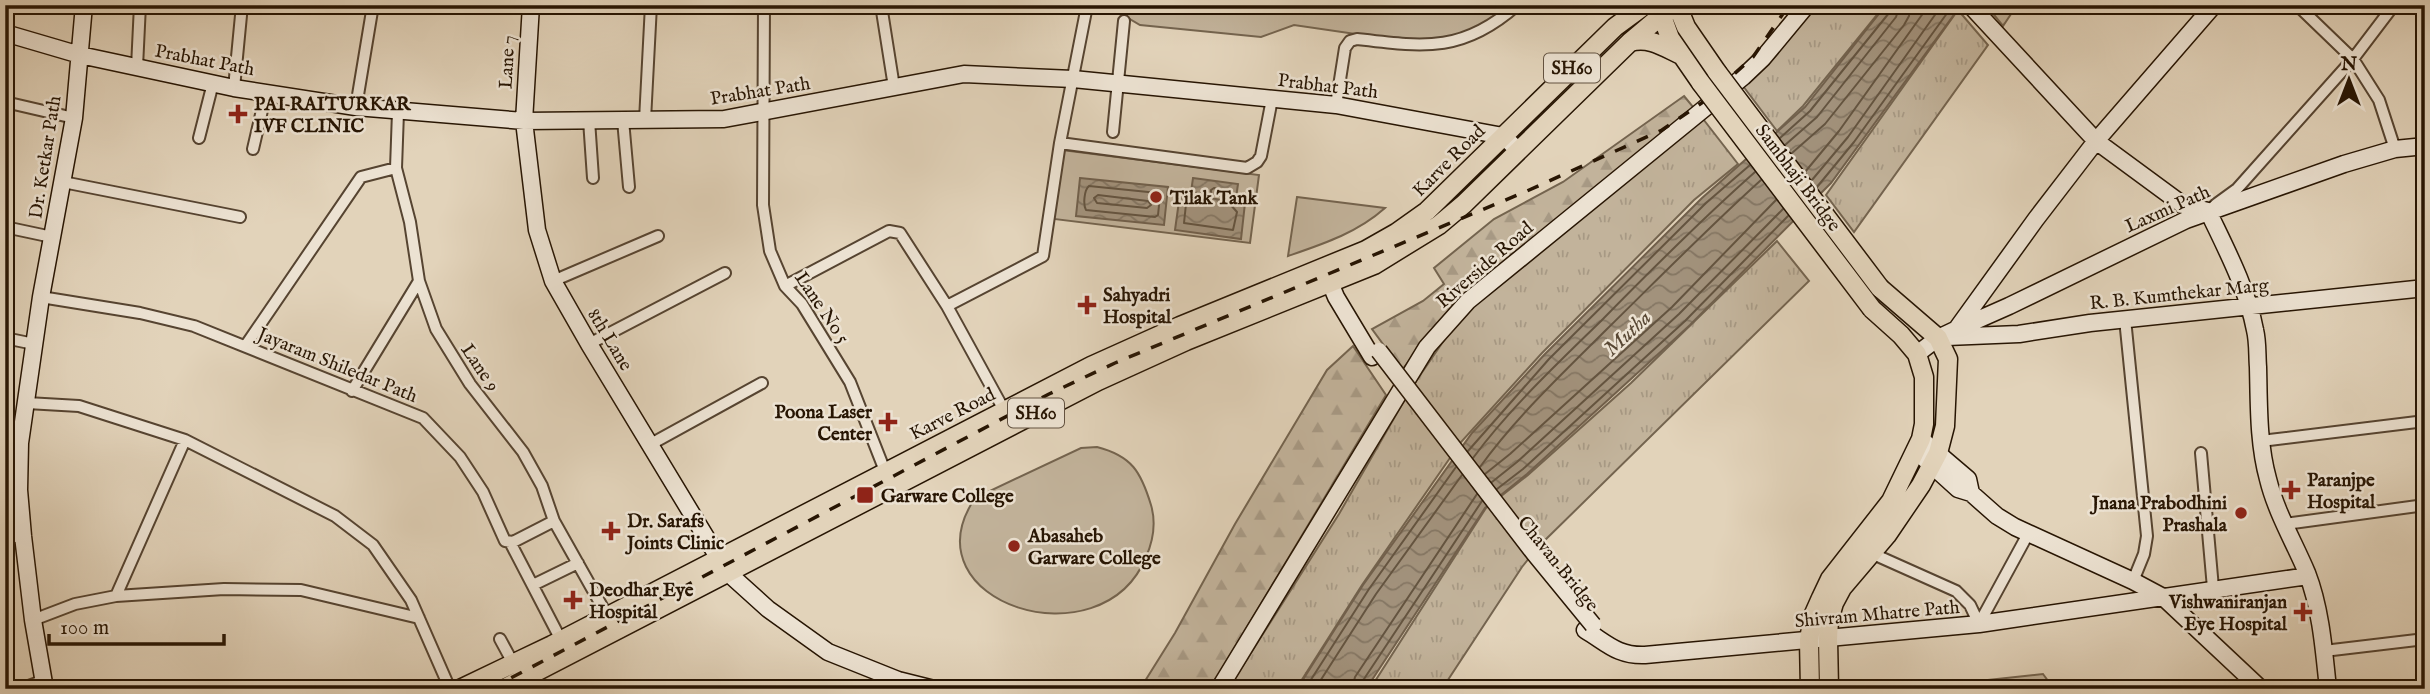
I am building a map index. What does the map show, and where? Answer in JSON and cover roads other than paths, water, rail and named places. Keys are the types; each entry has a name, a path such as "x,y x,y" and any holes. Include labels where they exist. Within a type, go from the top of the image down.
{"main road":[{"path":"1615,27 1630,5"},
{"name":"Karve Road","path":"460,689 1098,381 1331,274 1427,211 1615,27 1645,5"},
{"name":"Karve Road","path":"509,687 885,471 1091,366 1180,326 1331,274 1374,265 1438,225 1464,204 1630,42 1659,10 1677,6"},
{"name":"Sambhaji Bridge","path":"1677,6 1686,27 1717,72 1880,288 1938,338"},
{"name":"Sambhaji Bridge","path":"1659,10 1680,54 1701,83 1872,309 1901,335 1917,354"},
{"path":"1630,42 1641,39 1651,41 1680,54"},
{"path":"1829,689 1829,620 1834,603 1842,588 1906,508 1936,459 1945,426 1948,359 1938,338"},
{"path":"1810,689 1809,640 1813,616 1830,579 1891,501 1919,445 1924,424 1924,377 1917,354"}],"street":[{"name":"Dr. Ketkar Path","path":"44,685 33,620 12,443 27,403 41,297 64,182 74,118 84,5"},
{"path":"137,67 140,5"},
{"path":"234,88 241,5"},
{"path":"356,107 373,5"},
{"name":"Lane 7","path":"524,121 531,5"},
{"path":"645,120 651,5"},
{"name":"Lane No 5","path":"764,5 763,205 770,251 785,286 802,304 850,382 885,471"},
{"path":"881,5 894,87"},
{"path":"947,306 1043,256 1085,5"},
{"path":"1336,105 1345,48 1350,41 1438,45 1477,32 1517,5"},
{"name":"Riverside Road","path":"1219,689 1422,355 1439,332 1468,302 1743,77 1763,58 1807,5"},
{"path":"1970,5 2096,141 2183,205 2208,211"},
{"path":"1957,329 2096,141 2214,5"},
{"path":"2297,5 2353,59 2379,100 2395,149"},
{"path":"2208,211 2237,189 2353,59 2394,5"},
{"path":"1113,132 1124,21"},
{"name":"Prabhat Path","path":"5,33 80,55 234,88 398,112 524,121 724,119 964,74 1073,79 1336,105 1503,136"},
{"path":"199,138 213,83"},
{"path":"253,149 266,93"},
{"path":"1060,143 1247,168 1261,156 1272,99"},
{"path":"5,102 74,118"},
{"name":"Lane 9","path":"398,112 396,168 410,222 419,281 436,329 470,384 523,452 542,486 554,521 608,617"},
{"path":"589,120 593,178"},
{"path":"623,120 629,187"},
{"name":"8th Lane","path":"524,121 537,230 553,281 723,564 768,609 828,652 895,685 934,689"},
{"path":"1503,136 1518,150"},
{"name":"Laxmi Path","path":"1917,354 1938,338 2208,211 2395,149 2425,146"},
{"path":"246,345 361,177 396,168"},
{"path":"64,182 240,217"},
{"path":"2208,211 2239,277 2256,332 2261,441 2267,478 2308,576 2316,603 2328,689"},
{"path":"5,227 52,237"},
{"path":"785,286 889,232 900,233 947,306 1004,410"},
{"path":"553,281 658,236"},
{"path":"589,344 725,273"},
{"name":"Chavan Bridge","path":"1331,274 1408,407 1592,631"},
{"path":"352,391 419,281"},
{"name":"R. B. Kumthekar Marg","path":"1938,338 2019,334 2125,319 2425,288"},
{"name":"Jayaram Shiledar Path","path":"41,297 194,326 423,418 460,457 483,492 504,538 510,542 561,640"},
{"path":"2009,306 2011,325 2019,334"},
{"path":"2125,319 2147,536 2142,561 2133,581"},
{"path":"5,338 34,344"},
{"path":"650,444 762,383"},
{"path":"27,403 79,406 185,440 335,516 373,545 411,600 450,689"},
{"path":"2261,441 2425,421"},
{"path":"116,596 185,440"},
{"path":"1919,445 1968,479 1971,493 1997,516 2028,534 2163,597 2261,689"},
{"path":"2202,453 2213,588"},
{"path":"2285,524 2425,505"},
{"path":"510,542 554,521"},
{"path":"1979,624 2028,534"},
{"path":"5,538 23,537"},
{"path":"1871,553 1956,591 1970,606 1979,624"},
{"path":"533,585 578,563"},
{"name":"Shivram Mhatre Path","path":"1592,631 1619,652 1629,655 1979,624 2308,576"},
{"path":"33,620 75,604 116,596 223,589 301,590 419,618"},
{"path":"500,639 513,663"},
{"path":"2324,651 2425,639"},
{"path":"20,689 44,685"}],"water":[{"name":"Mutha","path":"1886,5 1961,5 1831,183 1690,325 1527,474 1485,508 1366,689 1297,689 1363,585 1472,433 1544,355 1702,198 1805,107"},
{"path":"1080,178 1168,187 1164,225 1076,216"},
{"path":"1193,178 1238,184 1236,198 1191,192"},
{"path":"1180,194 1245,203 1241,239 1175,230"}],"railway":[{"path":"490,689 1049,394 1115,363 1527,191 1662,130 1703,102 1753,57 1789,5"}],"place":[{"name":"PAI RAITURKAR IVF CLINIC","path":"238,114"},
{"name":"Tilak Tank","path":"1156,197"},
{"name":"Sahyadri Hospital","path":"1087,305"},
{"name":"Poona Laser Center","path":"888,422"},
{"name":"Paranjpe Hospital","path":"2291,490"},
{"name":"Garware College","path":"865,495"},
{"name":"Jnana Prabodhini Prashala","path":"2241,513"},
{"name":"Dr. Sarafs Joints Clinic","path":"611,531"},
{"name":"Abasaheb Garware College","path":"1014,546"},
{"name":"Deodhar Eye Hospital","path":"573,600"},
{"name":"Vishwaniranjan Eye Hospital","path":"2303,612"}]}
